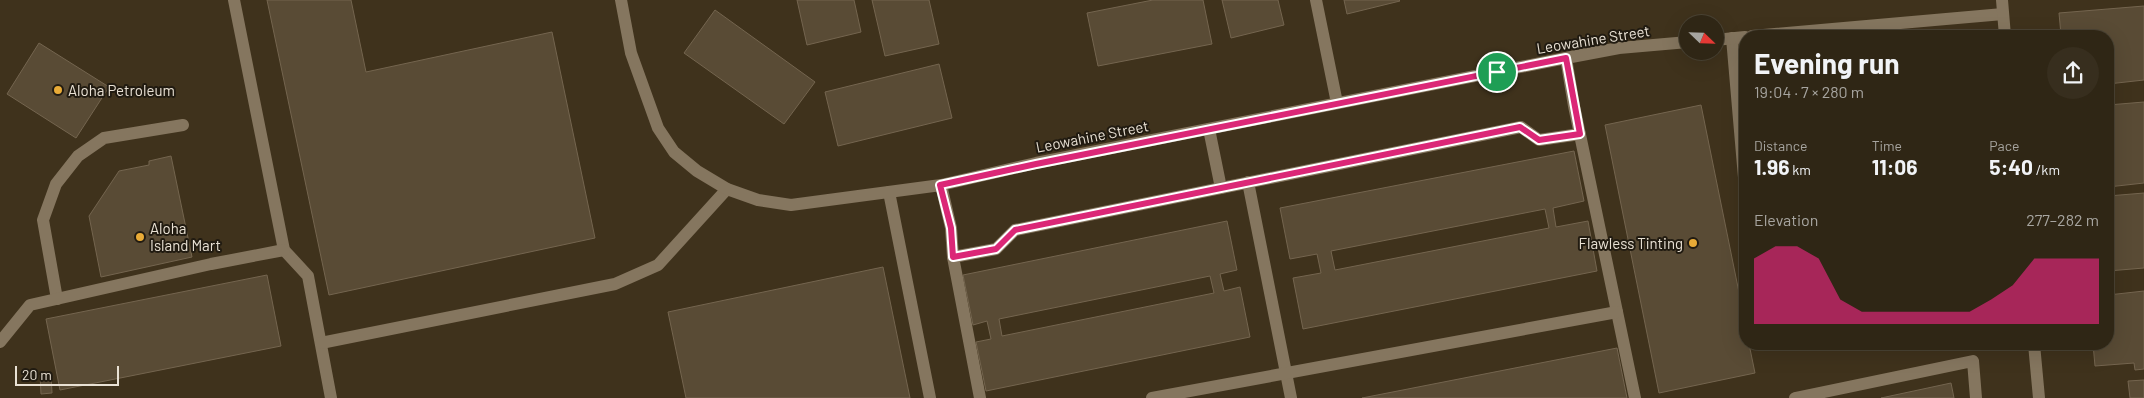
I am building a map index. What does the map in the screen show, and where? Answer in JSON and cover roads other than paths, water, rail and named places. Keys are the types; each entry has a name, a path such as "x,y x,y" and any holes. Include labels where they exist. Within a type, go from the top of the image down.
{"street":[{"path":"234,0 284,250 308,276 331,398"},
{"name":"Leowahine Street","path":"621,0 632,53 658,128 674,152 697,172 727,189 758,200 791,205 940,185 1566,58 1619,48 1679,43"},
{"path":"1316,0 1337,104"},
{"path":"2002,0 2004,30"},
{"path":"1858,30 2003,14"},
{"path":"1724,39 1739,38"},
{"path":"1566,58 1635,398"},
{"path":"57,299 43,220 56,184 78,156 104,138 183,125"},
{"path":"953,257 996,249 1015,230 1520,127 1539,140 1580,134"},
{"path":"1209,129 1221,188"},
{"path":"1248,182 1291,398"},
{"path":"940,185 951,228 953,257 980,398"},
{"path":"321,343 615,284 658,265 727,189"},
{"path":"889,192 930,398"},
{"path":"0,342 30,305 211,264 284,250"},
{"path":"1152,398 1617,312"},
{"path":"2035,350 2039,398"},
{"path":"1795,398 1973,360 1976,398"}],"place":[{"name":"Aloha Petroleum","path":"58,90"},
{"name":"Aloha Island Mart","path":"140,237"},
{"name":"Flawless Tinting","path":"1693,243"}]}
